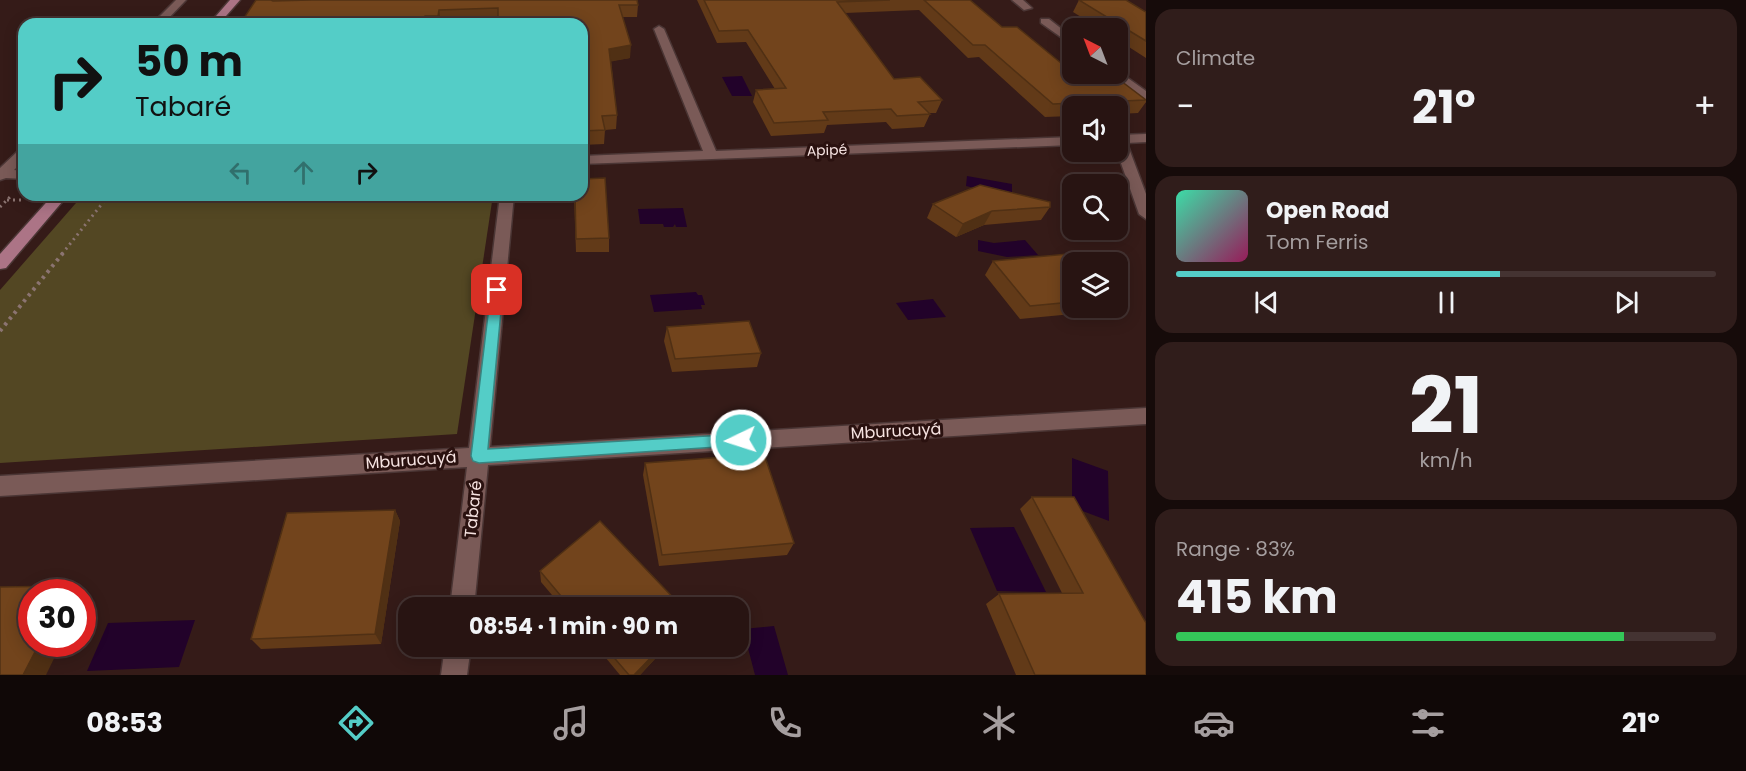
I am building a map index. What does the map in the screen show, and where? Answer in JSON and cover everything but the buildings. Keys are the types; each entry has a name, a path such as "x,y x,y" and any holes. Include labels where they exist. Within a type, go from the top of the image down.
{"main road":[{"path":"219,18 235,0"},
{"path":"0,264 57,201"}],"street":[{"path":"163,18 182,0"},
{"path":"1017,0 1027,8"},
{"path":"1045,21 1062,34"},
{"path":"659,29 711,155"},
{"path":"1128,84 1146,97"},
{"path":"1128,139 1146,138"},
{"name":"Apipé","path":"588,160 1062,141"},
{"path":"18,158 1,174 18,181"},
{"path":"1127,162 1146,214"},
{"name":"Tabaré","path":"463,597 506,201"},
{"name":"Mburucuyá","path":"0,486 1146,416"},
{"path":"454,675 456,657"}],"path":[{"path":"0,207 18,186"},
{"path":"7,200 18,200"},
{"path":"0,331 104,201"}],"shaded area":[{"path":"742,76 752,96 732,96 722,77"},
{"path":"967,176 1012,184 1012,197 966,186"},
{"path":"78,201 492,201 457,434 0,463 0,290"},
{"path":"683,208 687,227 676,227 675,224 673,227 664,227 663,224 640,224 638,209"},
{"path":"978,240 994,243 1025,240 1038,255 1007,257 978,251"},
{"path":"696,292 702,295 705,305 701,305 702,309 654,312 650,295"},
{"path":"933,299 946,317 908,320 896,303"},
{"path":"1072,458 1108,471 1109,521 1072,507"},
{"path":"1014,527 1046,592 997,591 970,528"},
{"path":"195,620 179,667 87,671 93,657 96,657 96,650 108,623"},
{"path":"774,626 788,675 755,675 749,652 749,628"}],"route":[{"path":"497,290 479,456 741,440"}]}
